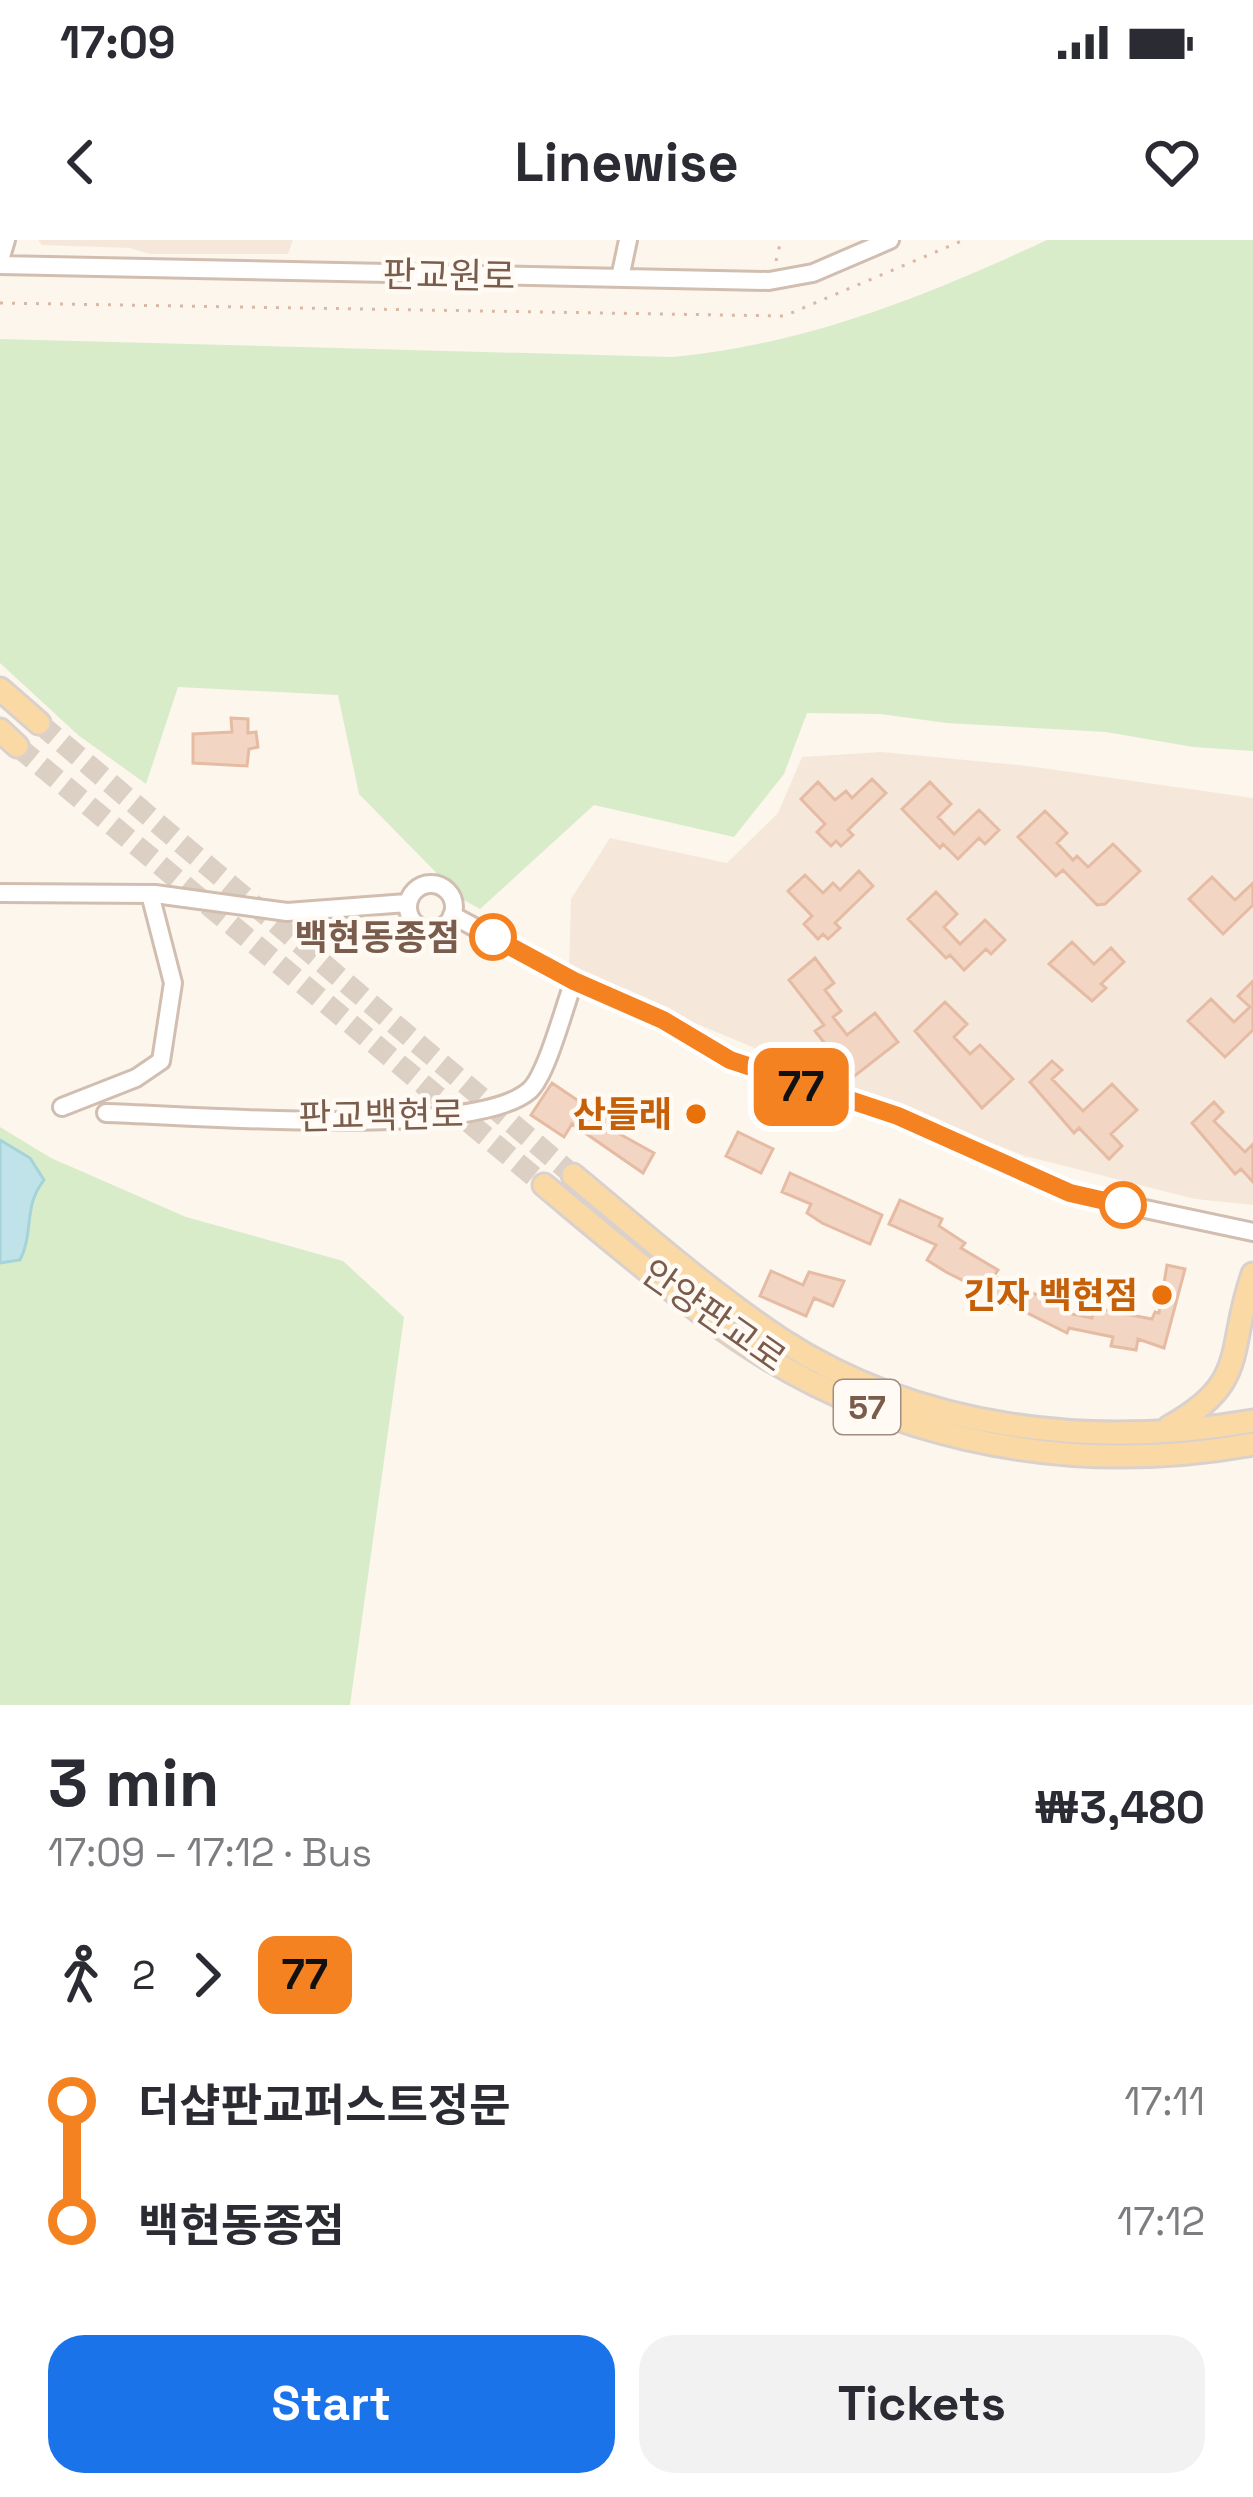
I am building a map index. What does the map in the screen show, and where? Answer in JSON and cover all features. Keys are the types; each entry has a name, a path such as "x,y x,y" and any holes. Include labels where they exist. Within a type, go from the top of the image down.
{"main road":[{"path":"0,689 39,724"},
{"path":"0,730 17,746"},
{"name":"안양판교로","path":"572,1175 725,1300 784,1341 855,1379 1017,1430 1156,1434 1253,1421"},
{"name":"안양판교로","path":"544,1186 710,1320 770,1359 910,1426 1013,1451 1100,1459 1253,1444"},
{"path":"1156,1434 1214,1397 1231,1372 1253,1274"}],"street":[{"path":"0,263 6,240"},
{"path":"620,278 628,240"},
{"name":"판교원로","path":"0,263 791,279 890,240"},
{"path":"436,884 453,900 452,915 437,929 424,929 409,916 407,903 415,890 436,884"},
{"path":"0,893 150,894 287,912 407,903"},
{"path":"62,1107 136,1078 161,1061 172,983 150,894"},
{"path":"452,915 574,981 663,1020 730,1060 898,1116 1070,1193 1253,1232"},
{"name":"판교백현로","path":"106,1114 417,1120 485,1112 521,1097 542,1076 574,981"}],"path":[{"path":"773,272 781,240"},
{"path":"0,303 784,316 964,240"}],"shaded area":[{"path":"38,240 293,240 288,254 150,254 130,248 42,245"},
{"path":"882,752 1028,766 1253,798 1253,1205 1195,1199 1025,1156 569,970 571,899 610,838 727,863 778,813 802,757"}],"green space":[{"path":"1047,240 1253,240 1253,751 1193,747 1106,732 947,723 880,714 807,713 784,774 734,837 594,805 480,909 462,899 359,794 338,695 178,687 146,784 78,735 0,663 0,339 672,357 770,342 864,315"},
{"path":"0,1127 51,1158 186,1217 343,1261 404,1317 350,1705 0,1705"}],"water":[{"path":"0,1140 30,1158 44,1180 33,1200 20,1260 0,1263"}],"building":[{"path":"231,718 248,719 248,733 256,732 258,747 249,749 247,766 193,763 193,734 232,732"},
{"path":"872,779 886,793 848,830 853,835 841,846 836,841 831,846 817,832 825,824 801,799 818,782 835,800 846,791 852,798"},
{"path":"930,782 951,804 938,817 954,834 979,810 999,830 985,844 979,838 958,859 943,844 940,848 902,809"},
{"path":"1045,811 1067,833 1057,843 1073,860 1077,856 1088,867 1113,844 1140,871 1105,904 1097,905 1063,870 1056,876 1018,837"},
{"path":"859,871 873,886 835,923 840,928 828,939 823,934 818,939 804,924 812,916 788,891 805,875 823,893 833,883 840,890"},
{"path":"1212,877 1235,900 1253,883 1253,905 1223,934 1189,899"},
{"path":"936,892 957,914 944,927 960,944 985,920 1005,940 991,954 986,949 964,970 950,955 946,958 908,919"},
{"path":"1072,942 1094,964 1111,948 1124,962 1101,984 1106,988 1092,1001 1049,964"},
{"path":"815,958 834,983 825,990 841,1011 833,1017 847,1035 875,1013 898,1042 852,1078 815,1031 824,1025 789,980"},
{"path":"1253,981 1253,1030 1225,1057 1188,1021 1211,999 1234,1022 1250,1007 1238,996"},
{"path":"945,1002 967,1024 954,1037 970,1054 980,1045 1013,1079 982,1108 915,1031"},
{"path":"1052,1061 1062,1070 1052,1079 1083,1111 1112,1084 1137,1110 1111,1134 1122,1146 1109,1159 1079,1128 1074,1133 1030,1082"},
{"path":"552,1083 589,1108 594,1101 605,1108 601,1114 619,1126 616,1132 654,1153 643,1173 572,1124 564,1137 531,1115"},
{"path":"1214,1102 1223,1112 1214,1121 1245,1152 1253,1144 1253,1182 1241,1169 1235,1174 1192,1123"},
{"path":"738,1132 773,1149 761,1173 726,1156"},
{"path":"790,1173 882,1215 870,1244 822,1223 807,1213 811,1204 782,1192"},
{"path":"900,1200 942,1219 939,1226 965,1243 961,1248 998,1270 994,1276 1069,1309 1067,1313 1092,1318 1094,1308 1152,1319 1159,1313 1167,1265 1185,1269 1164,1348 1138,1339 1136,1350 1111,1346 1113,1337 1069,1328 1067,1333 946,1272 927,1260 936,1245 889,1224"},
{"path":"771,1271 803,1285 809,1272 844,1281 833,1306 814,1298 806,1316 760,1296"}],"tunnel":[{"path":"39,723 573,1175"},
{"path":"17,746 544,1185"}],"bus line":[{"name":"77","path":"493,937 574,981 663,1020 730,1060 775,1079 898,1116 994,1163 1070,1193 1123,1205"}],"place":[{"name":"백현동종점","path":"493,937"},
{"name":"산들래","path":"696,1114"},
{"name":"긴자 백현점","path":"1162,1295"}]}
